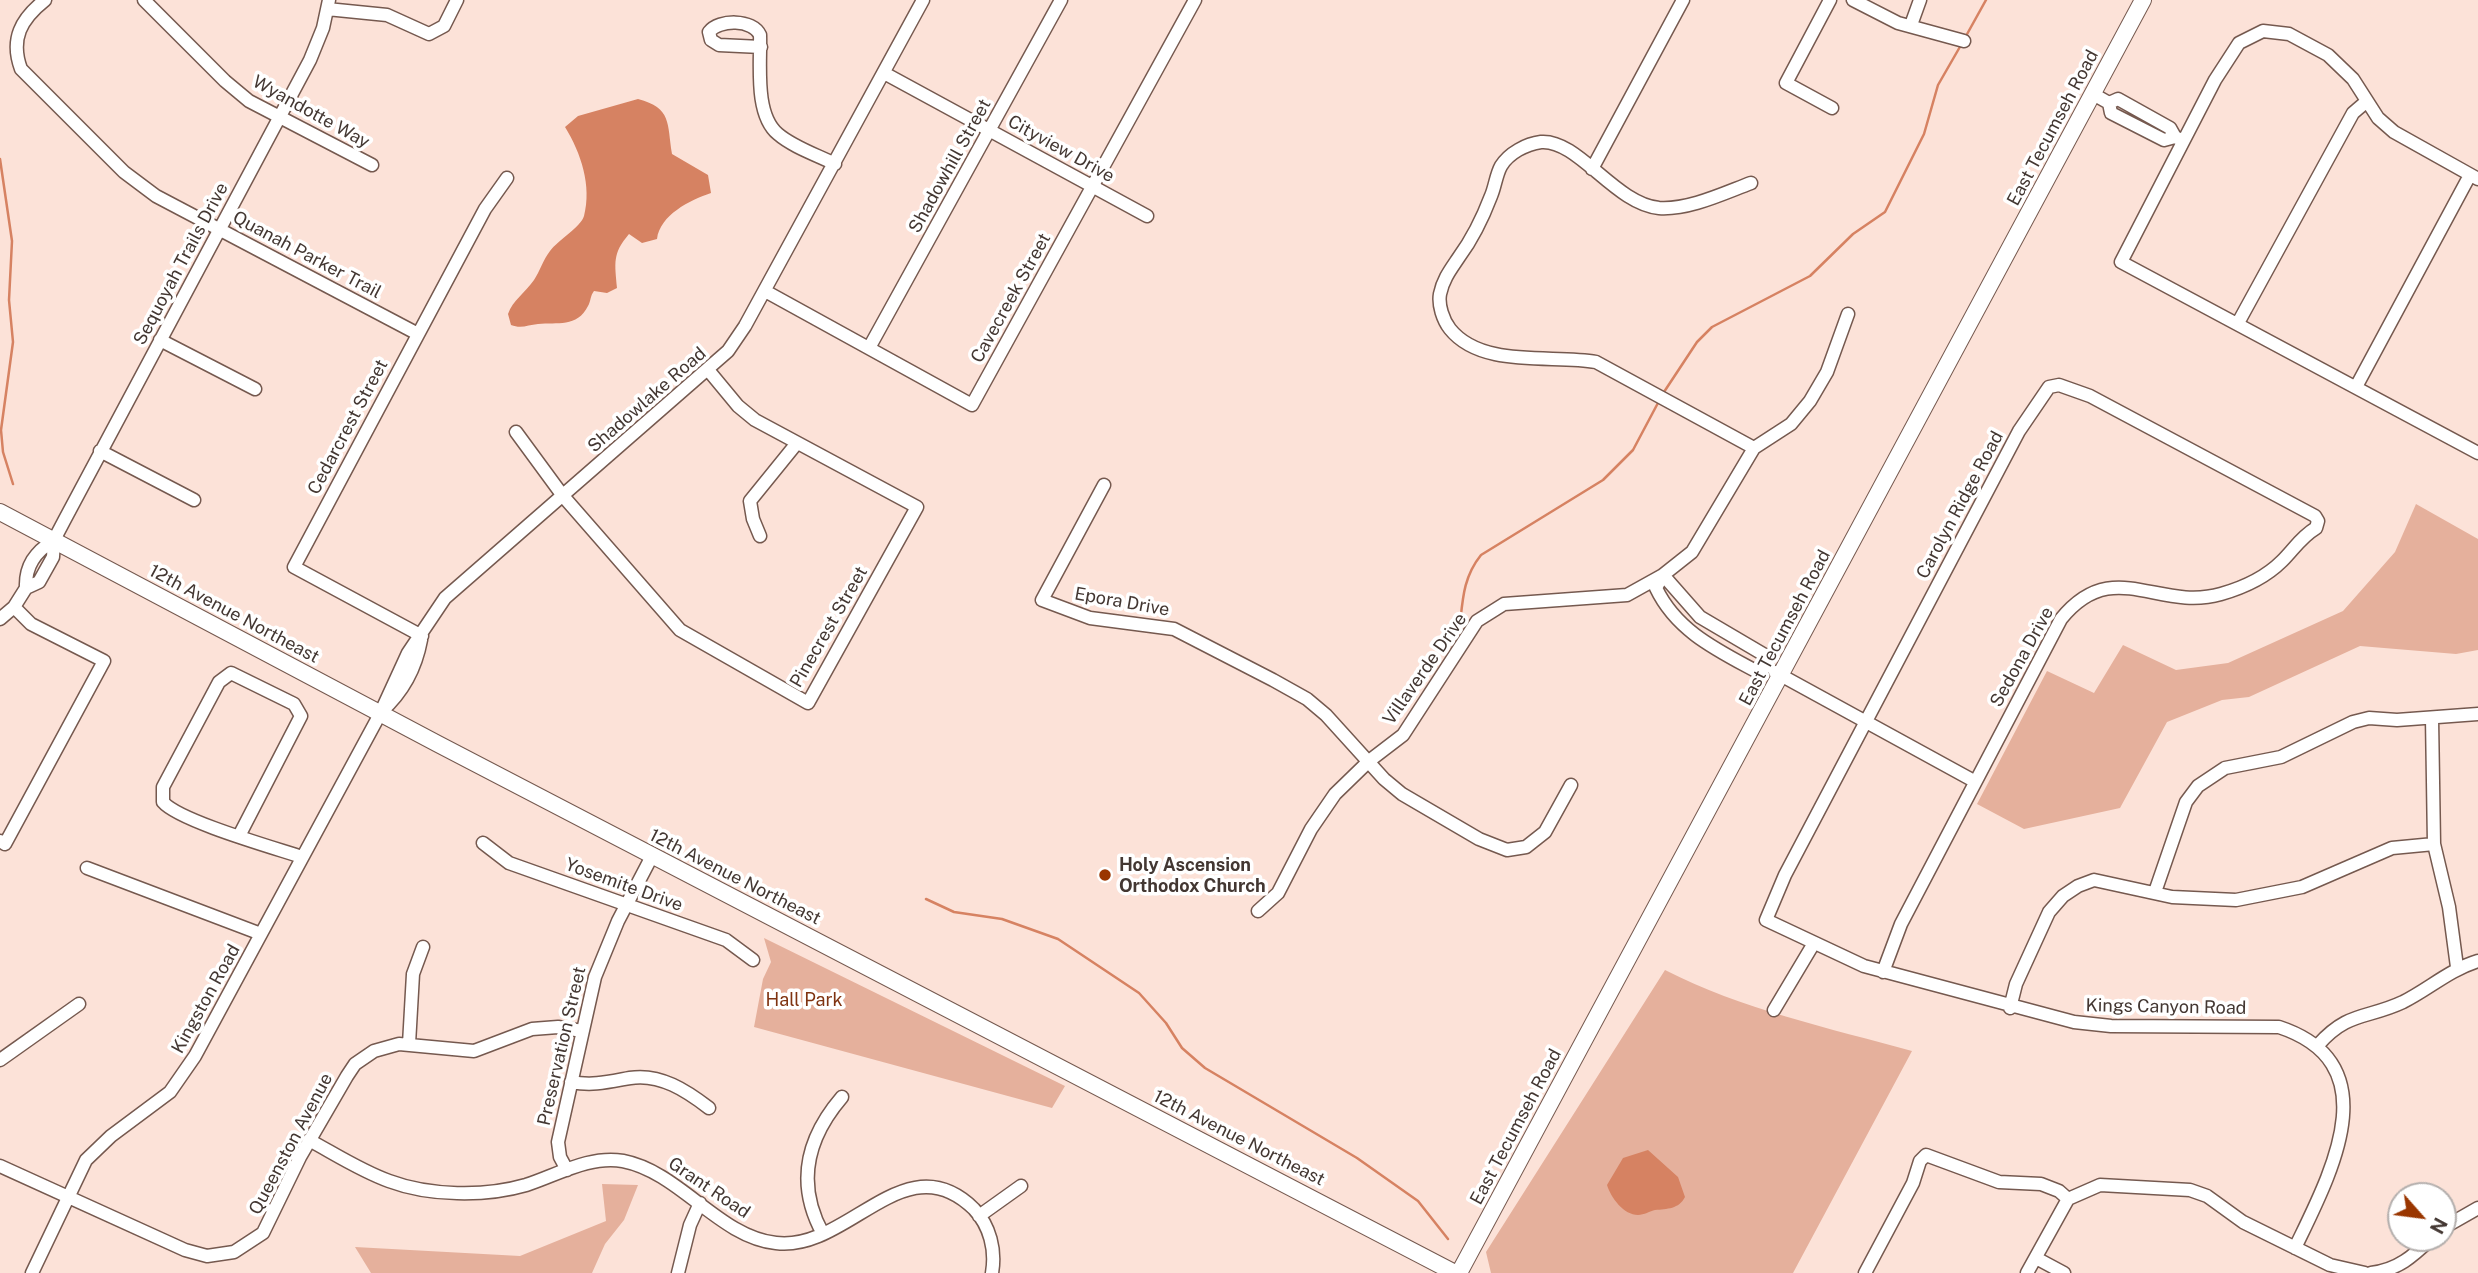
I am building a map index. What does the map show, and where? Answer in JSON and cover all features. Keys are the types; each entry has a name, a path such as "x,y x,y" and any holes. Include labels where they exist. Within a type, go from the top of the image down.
{"main road":[{"name":"East Tecumseh Road","path":"1457,1273 1774,671 2143,0"},
{"name":"12th Avenue Northeast","path":"0,512 380,714 1457,1273"}],"street":[{"name":"Quanah Parker Trail","path":"45,0 24,19 16,36 16,53 21,69 137,183 418,334"},
{"name":"Wyandotte Way","path":"144,0 236,91 372,166"},
{"path":"328,5 387,15 420,33 429,34 444,26 457,0"},
{"name":"Shadowlake Road","path":"380,714 397,698 418,659 422,636 452,590 709,371 737,339 923,0"},
{"name":"Shadowhill Street","path":"869,348 1061,0"},
{"name":"Cavecreek Street","path":"765,291 972,405 1195,0"},
{"path":"1592,169 1683,0"},
{"path":"1830,0 1786,83 1832,108"},
{"path":"1853,0 1898,23 1964,41"},
{"path":"1911,25 1920,0"},
{"name":"Sequoyah Trails Drive","path":"0,619 14,607 26,588 38,582 53,557 54,540 100,450 310,60 328,5"},
{"path":"2356,387 2474,177 2394,132 2378,118 2353,79 2328,55 2289,34 2263,32 2239,43 2178,139 2121,262 2356,387 2476,449"},
{"path":"761,47 764,108 769,125 779,135 835,164"},
{"name":"Cityview Drive","path":"884,73 1147,216"},
{"path":"2093,94 2109,103 2118,99 2170,128 2178,139"},
{"path":"2238,323 2353,113 2367,101"},
{"path":"1751,183 1710,198 1662,208 1629,198 1559,146 1543,142 1513,153 1501,166 1474,233 1447,274 1439,296 1442,314 1451,330 1473,344 1523,360 1571,357 1596,362 1754,447"},
{"name":"Cedarcrest Street","path":"422,636 294,567 485,209 507,178"},
{"name":"Villaverde Drive","path":"1258,911 1278,892 1311,829 1335,794 1369,761 1403,735 1477,621 1504,604 1626,595 1663,575 1692,552 1754,447 1791,424 1811,401 1827,372 1848,314"},
{"path":"160,340 255,389"},
{"path":"709,371 745,413 797,443 752,497 750,507 760,536"},
{"name":"Carolyn Ridge Road","path":"1766,920 1786,872 2025,419 2052,386 2090,396 2292,503 2317,518 2316,528"},
{"path":"516,432 563,496"},
{"name":"Pinecrest Street","path":"563,496 680,630 808,703 917,507 797,443"},
{"path":"100,450 194,500"},
{"name":"Epora Drive","path":"1104,485 1042,600 1090,618 1174,629 1307,699 1369,761"},
{"name":"Sedona Drive","path":"1883,972 1900,924 2061,619 2071,606 2091,593 2119,586 2169,597 2195,599 2220,595 2264,575 2303,536 2316,528"},
{"path":"1774,671 1768,657 1700,617 1663,575 1656,588 1669,610 1688,631 1754,670 1774,671 1974,781"},
{"path":"0,841 5,844 104,661 31,624 14,607"},
{"path":"239,836 301,716 294,704 231,673 219,682 162,792 163,802 173,811 239,836 302,857"},
{"name":"Kingston Road","path":"32,1273 81,1168 99,1147 177,1084 380,714"},
{"path":"2154,892 2186,802 2210,777 2232,766 2291,753 2353,722 2478,714"},
{"path":"2431,718 2434,844 2449,907 2457,967"},
{"path":"1369,761 1402,794 1479,839 1507,850 1525,847 1545,832 1572,785"},
{"name":"Yosemite Drive","path":"483,843 509,863 726,940 753,960"},
{"path":"2010,1008 2016,984 2046,918 2063,896 2094,880 2210,901 2267,895 2302,887 2392,848 2434,844"},
{"name":"Preservation Street","path":"567,1170 560,1157 558,1142 582,1031 602,956 652,856"},
{"path":"87,868 261,934"},
{"name":"Kings Canyon Road","path":"1766,920 1847,960 2010,1008 2074,1023 2111,1026 2279,1027 2301,1034 2318,1045"},
{"path":"1774,1010 1814,943"},
{"path":"409,1044 413,974 423,947"},
{"path":"2295,1248 2327,1182 2344,1122 2344,1096 2334,1069 2318,1045 2344,1021 2403,1002 2457,967 2478,961"},
{"path":"0,1060 79,1004"},
{"name":"Queenston Avenue","path":"0,1166 185,1251 207,1256 234,1252 254,1241 266,1228 309,1140 355,1064 385,1047 409,1044 474,1051 532,1029 558,1027 582,1031"},
{"path":"571,1082 593,1086 647,1077 685,1089 709,1108"},
{"path":"822,1234 808,1202 807,1167 823,1119 842,1097"},
{"name":"Grant Road","path":"309,1140 377,1177 418,1188 502,1191 606,1160 632,1163 649,1168 746,1234 772,1243 805,1241 891,1195 922,1186 956,1195 979,1216 992,1245 992,1273"},
{"path":"1865,1273 1913,1183 1920,1161 1926,1155 1999,1182 2041,1184 2068,1199"},
{"path":"2027,1273 2068,1199 2100,1185 2190,1190 2207,1196 2243,1222 2330,1265 2365,1273"},
{"path":"979,1216 1021,1186"},
{"path":"678,1273 690,1225 700,1203"},
{"path":"2457,1220 2478,1209"},
{"path":"2371,1273 2387,1271 2406,1262 2417,1252"},
{"path":"2036,1258 2064,1273"}],"green space":[{"path":"2416,504 2478,539 2478,650 2456,654 2360,646 2249,697 2222,700 2167,722 2120,808 2024,829 1977,804 2047,671 2094,693 2123,645 2176,670 2228,663 2343,611 2395,552"},
{"name":"Hall Park","path":"764,938 1065,1086 1052,1108 754,1027 763,979 771,962"},
{"path":"1665,970 1755,1007 1912,1051 1793,1273 1491,1273 1486,1252"},
{"path":"602,1184 638,1185 624,1220 605,1244 592,1273 371,1273 355,1247 520,1256 606,1221"}],"shaded area":[{"path":"638,99 662,112 668,125 672,154 708,175 711,193 677,210 659,230 657,239 642,243 629,234 617,253 617,288 607,293 594,291 588,306 578,318 521,327 511,325 508,314 513,305 534,280 550,251 579,225 584,216 586,182 576,148 565,127 578,116"},
{"path":"1648,1150 1678,1177 1685,1197 1672,1208 1633,1214 1619,1205 1607,1185 1623,1158"}],"waterway":[{"path":"1966,36 1986,0"},
{"path":"1662,395 1697,342 1712,327 1810,276 1853,234 1885,212 1924,134 1938,85 1961,45"},
{"path":"0,159 12,241 9,300 13,342 1,430 3,452 13,484"},
{"path":"1458,640 1466,585 1481,555 1603,480 1633,450 1659,401"},
{"path":"926,899 954,912 1002,919 1058,939 1139,993 1166,1023 1182,1048 1205,1068 1357,1158 1418,1201 1448,1239"}],"place":[{"name":"Holy Ascension Orthodox Church","path":"1105,875"}]}
